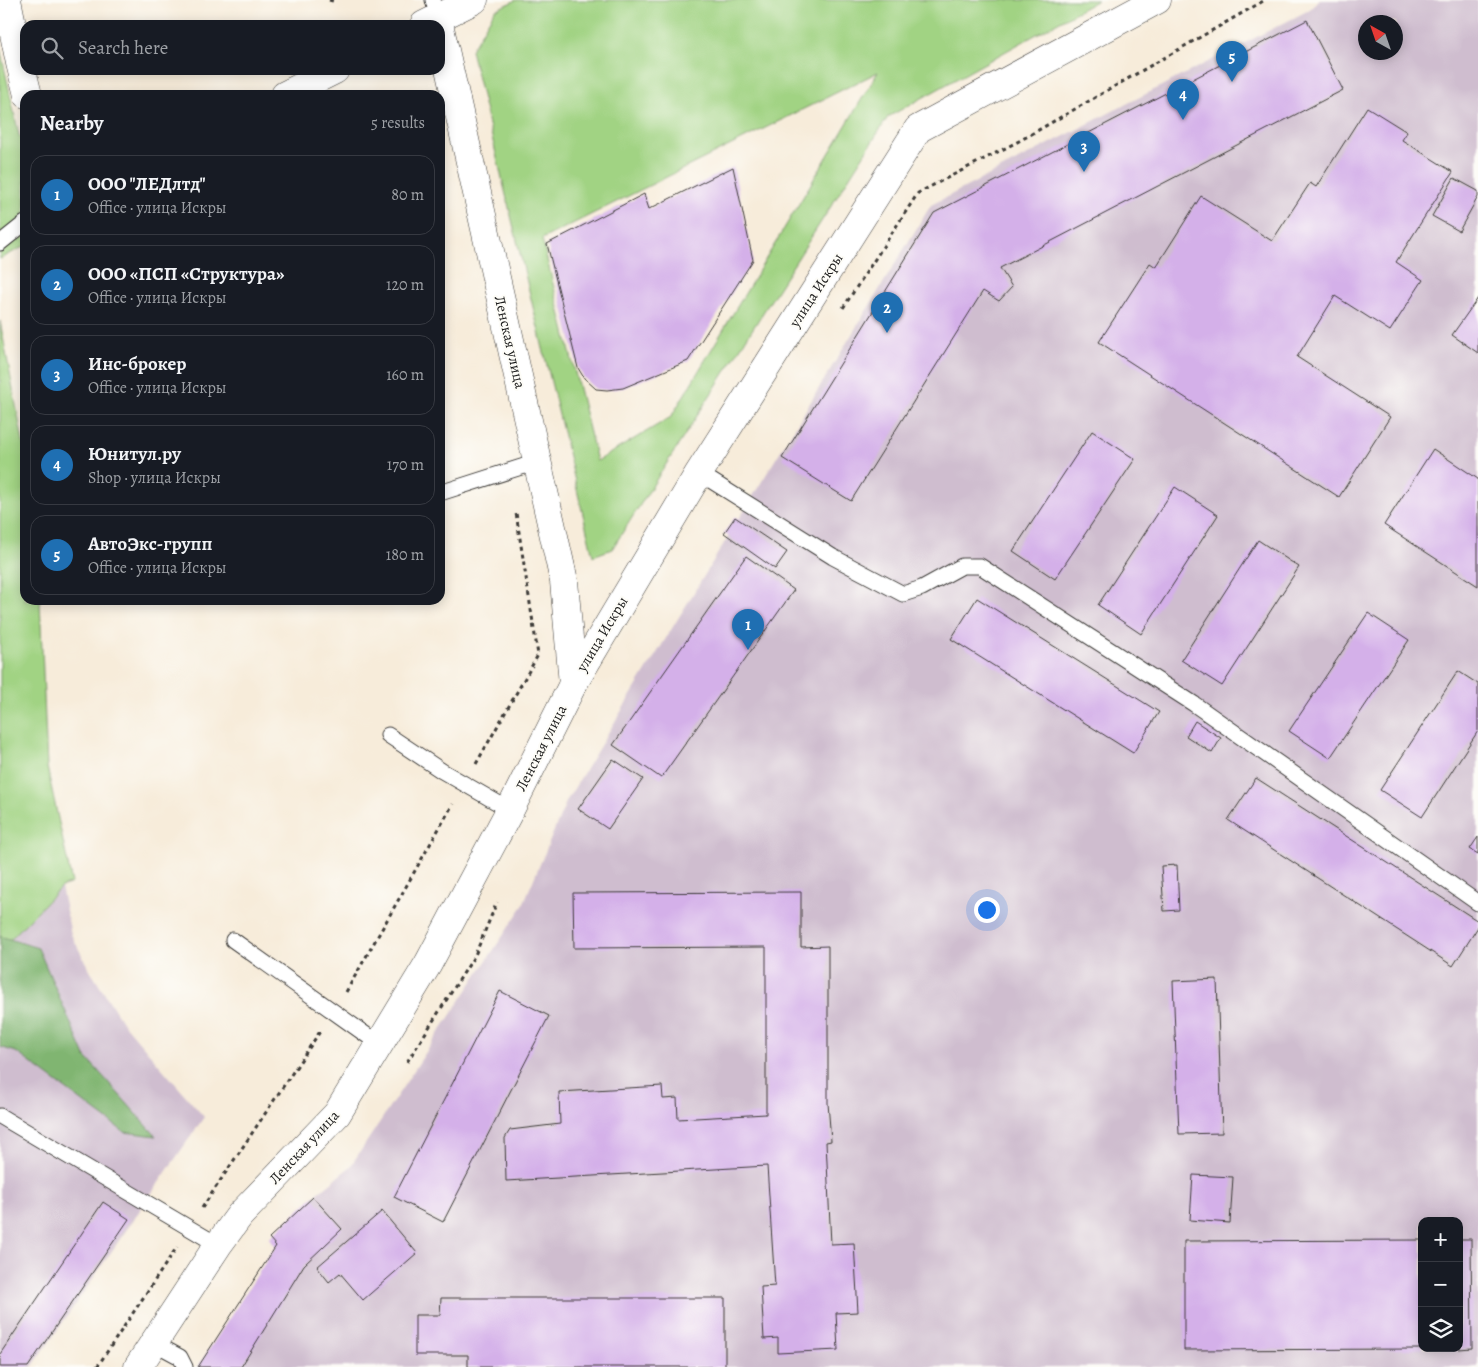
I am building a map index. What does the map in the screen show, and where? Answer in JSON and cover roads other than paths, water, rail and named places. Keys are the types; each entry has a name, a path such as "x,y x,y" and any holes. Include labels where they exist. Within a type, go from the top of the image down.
{"street":[{"path":"6,0 20,63"},
{"path":"435,19 474,0"},
{"name":"улица Искры","path":"573,684 699,472 918,129 1157,0"},
{"name":"Ленская улица","path":"138,1367 218,1245 240,1215 337,1114 428,964 510,810 573,684 564,581 445,62"},
{"path":"23,75 27,90"},
{"path":"295,90 325,75"}],"lane":[{"path":"0,243 20,227"},
{"path":"445,491 537,462"},
{"path":"699,472 833,556 903,594 922,588 962,566 980,566 1194,704 1478,903"},
{"path":"388,735 442,771 510,810"},
{"path":"233,940 380,1044"},
{"path":"0,1116 218,1245"},
{"path":"154,1343 180,1358 186,1367"}],"place":[{"name":"АвтоЭкс-групп","path":"1232,82"},
{"name":"Юнитул.ру","path":"1183,120"},
{"name":"Инс-брокер","path":"1084,172"},
{"name":"ООО «ПСП «Структура»","path":"887,333"},
{"name":"ООО \"ЛЕДлтд\"","path":"748,650"}]}
